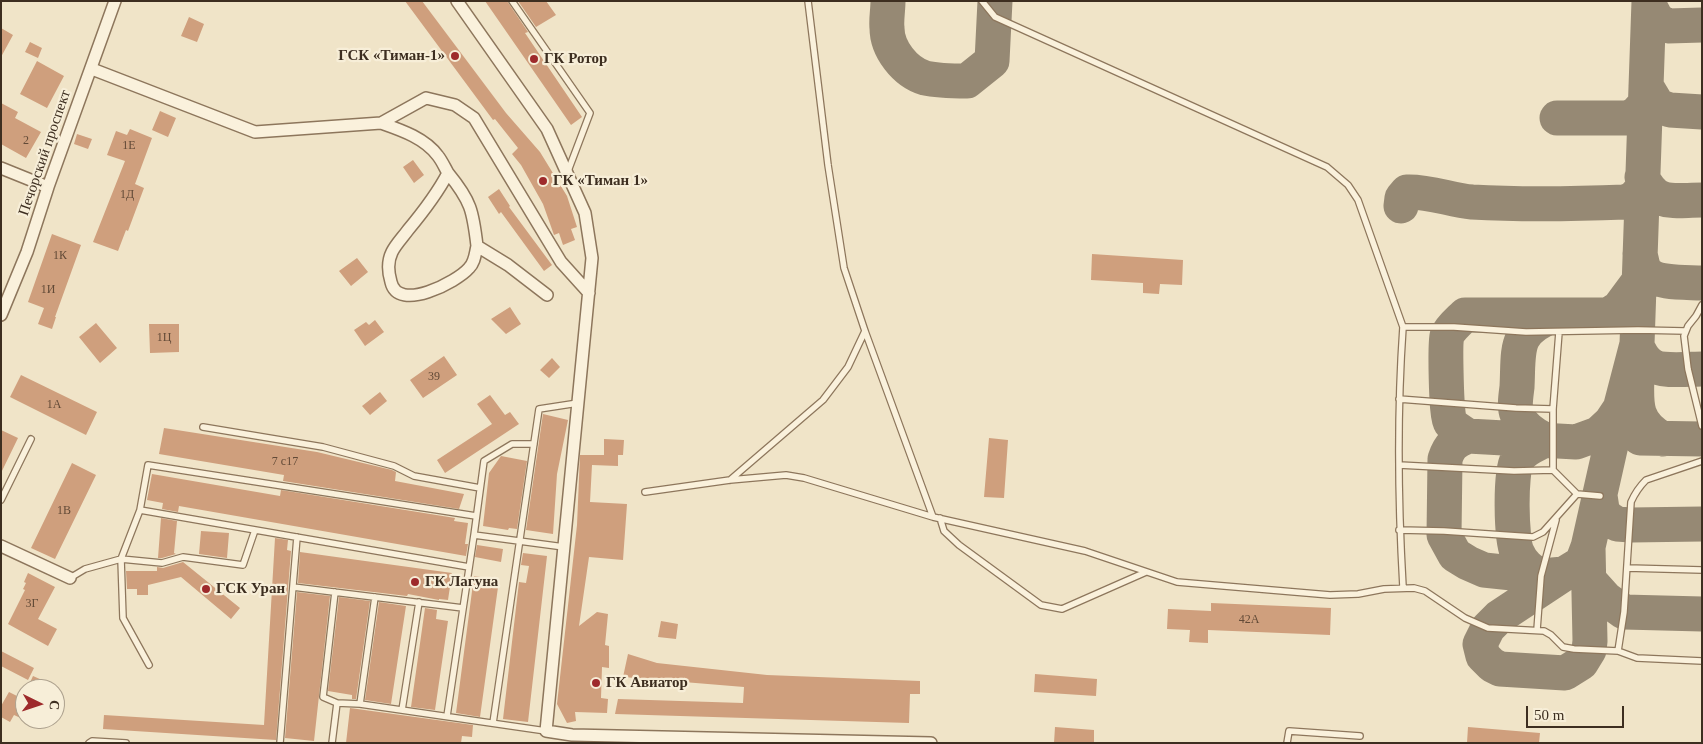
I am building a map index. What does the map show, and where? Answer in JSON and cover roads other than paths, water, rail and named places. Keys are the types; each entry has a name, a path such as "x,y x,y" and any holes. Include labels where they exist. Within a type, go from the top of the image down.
{"street":[{"name":"Печорский проспект","path":"2,309 27,252 48,187 115,1"},
{"path":"458,1 547,129 585,213 592,258 546,731 571,739 931,743"},
{"path":"92,69 255,132 381,123 399,129 424,142 438,156 448,174 464,192 474,216 477,246 474,261 469,268 453,281 416,296 403,295 392,286 388,269 392,252 440,189 448,174"},
{"path":"381,123 426,98 455,105 474,118 561,262 589,294"},
{"path":"1,168 48,187"},
{"path":"477,246 508,265 546,295"},
{"path":"1,546 70,578"}],"lane":[{"path":"512,1 590,113 567,173"},
{"path":"808,1 828,165 844,268 865,331 936,518 944,531 959,545 1041,605 1062,609 1146,572"},
{"path":"982,1 995,17 1327,167 1348,185 1358,200 1403,327 1399,399 1399,530 1403,588"},
{"path":"1702,305 1685,331 1684,336 1688,369 1702,426"},
{"path":"1403,327 1454,327 1526,332 1685,331"},
{"path":"730,480 823,400 848,367 865,331"},
{"path":"1559,332 1554,409 1553,470 1577,494 1600,496"},
{"path":"1399,399 1554,409"},
{"path":"493,723 538,409 578,403"},
{"path":"203,427 323,447 394,466 414,476 480,488"},
{"path":"1,500 31,439"},
{"path":"447,716 484,461 512,444 534,444"},
{"path":"1618,651 1624,612 1632,502 1639,486 1646,480 1702,461"},
{"path":"149,665 123,618 121,559 140,510 148,465 476,516"},
{"path":"1399,465 1514,471 1553,470"},
{"path":"645,492 730,480 786,476 804,478 936,518 1085,551 1177,582 1330,594 1358,594 1384,589 1414,588 1426,591 1465,618 1488,628 1544,631 1563,647 1574,649 1618,651 1637,658 1702,661"},
{"path":"1399,530 1533,537 1543,532 1577,494"},
{"path":"140,510 469,566"},
{"path":"1537,630 1541,576 1556,518"},
{"path":"70,578 85,569 121,559 162,562 183,557 243,565 255,530"},
{"path":"474,535 564,547"},
{"path":"280,743 297,537"},
{"path":"1627,568 1702,570"},
{"path":"293,587 463,608"},
{"path":"335,592 323,697 337,703 360,704 546,731"},
{"path":"360,704 375,597"},
{"path":"402,710 419,602"},
{"path":"332,743 337,703"},
{"path":"1287,743 1289,732 1360,736"},
{"path":"90,743 126,743"}],"place":[{"name":"ГСК «Тиман-1»","path":"455,56"},
{"name":"ГК Ротор","path":"534,59"},
{"name":"ГК «Тиман 1»","path":"543,181"},
{"name":"ГК Лагуна","path":"415,582"},
{"name":"ГСК Уран","path":"206,589"},
{"name":"ГК Авиатор","path":"596,683"}]}
